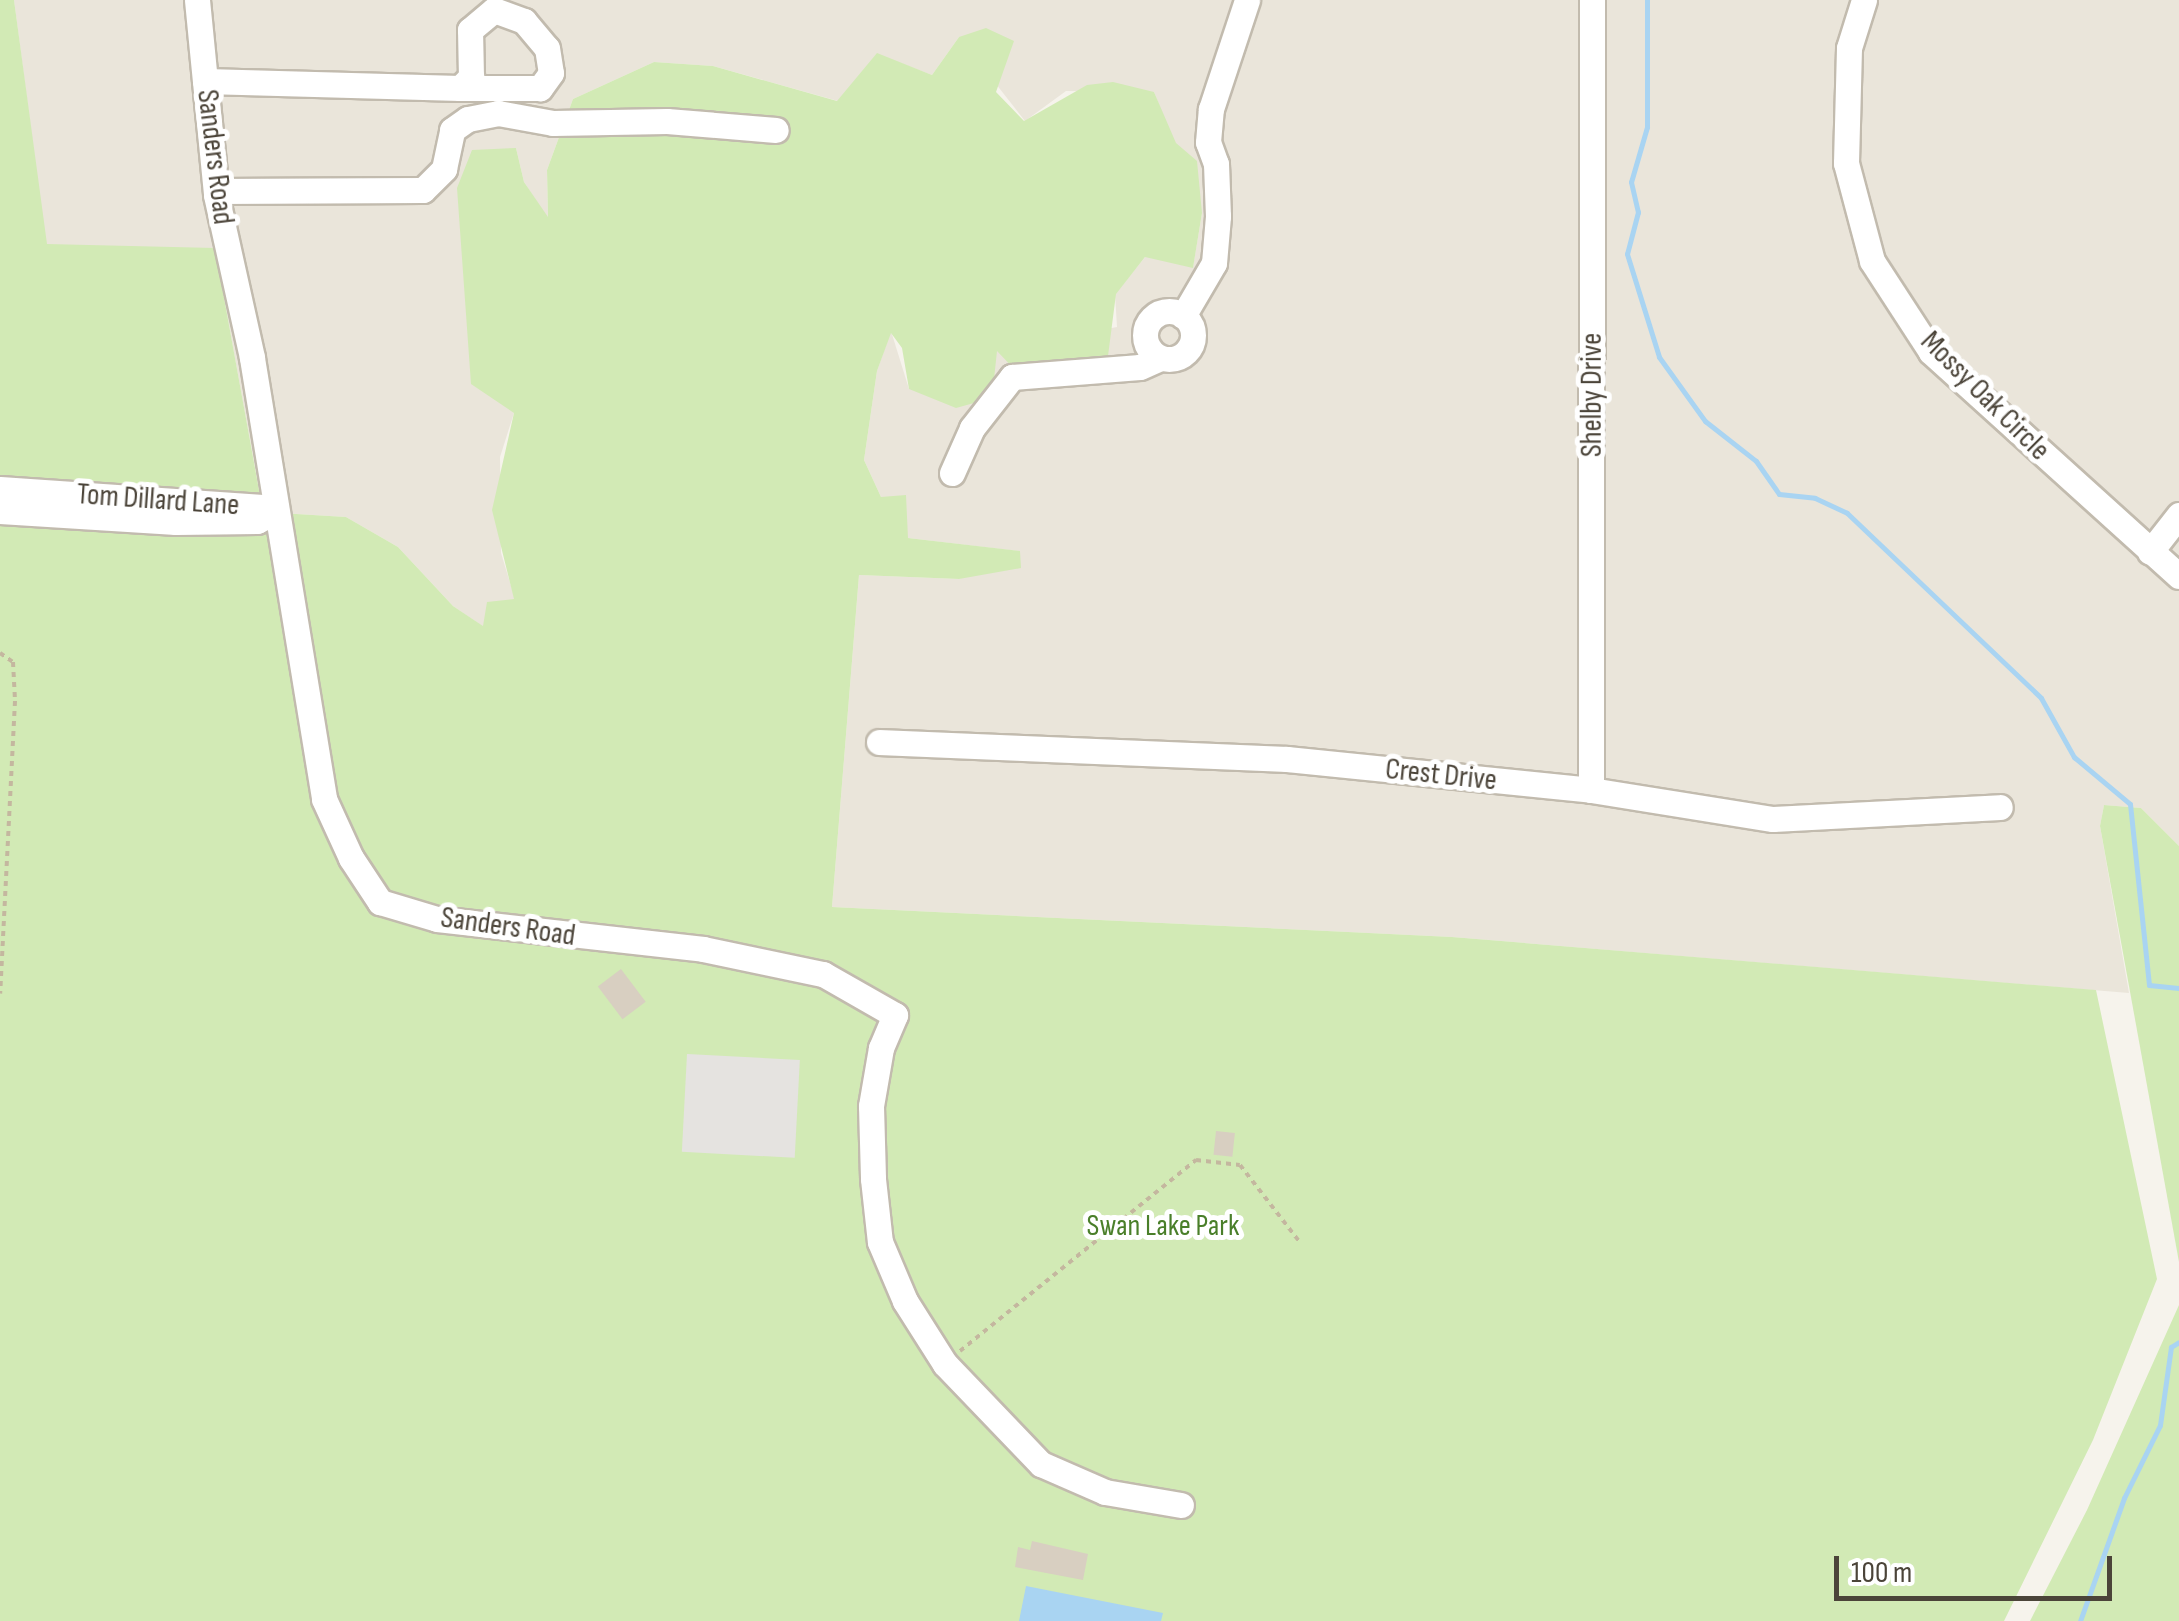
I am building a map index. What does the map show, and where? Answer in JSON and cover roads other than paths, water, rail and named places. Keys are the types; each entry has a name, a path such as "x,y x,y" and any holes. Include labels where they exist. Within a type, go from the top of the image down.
{"street":[{"name":"Sanders Road","path":"197,0 216,191 276,511 324,799 380,902 438,918 703,949 823,974 895,1015 880,1048 871,1106 880,1242 905,1301 944,1364 1041,1464 1106,1492 1181,1505"},
{"path":"952,473 972,428 1012,377 1140,367 1160,358 1179,357 1192,344 1182,316 1214,263 1218,216 1216,164 1208,142 1210,109 1246,0"},
{"name":"Shelby Drive","path":"1591,790 1592,0"},
{"name":"Mossy Oak Circle","path":"1864,0 1849,48 1846,164 1872,261 1931,352 2179,576"},
{"path":"205,81 460,88"},
{"path":"216,191 423,190 444,169 452,130 485,115 552,124 668,120 776,130"},
{"name":"Tom Dillard Lane","path":"0,489 276,511"},
{"name":"Tom Dillard Lane","path":"0,511 176,522 257,521 276,511"},
{"path":"2150,552 2179,515"},
{"name":"Crest Drive","path":"880,742 1287,759 1591,790 1773,819 2000,806"}],"water":[{"path":"1026,1586 1163,1613 1161,1621 1019,1621"}],"waterway":[{"path":"1647,0 1647,127 1631,182 1638,212 1627,254 1659,357 1705,421 1756,461 1779,494 1815,498 1847,513 2041,698 2074,757 2130,804 2149,985 2179,988"},
{"path":"2080,1621 2124,1498 2160,1425 2171,1347 2179,1342"}],"park label":[{"name":"Swan Lake Park","path":"1163,1226"}]}
